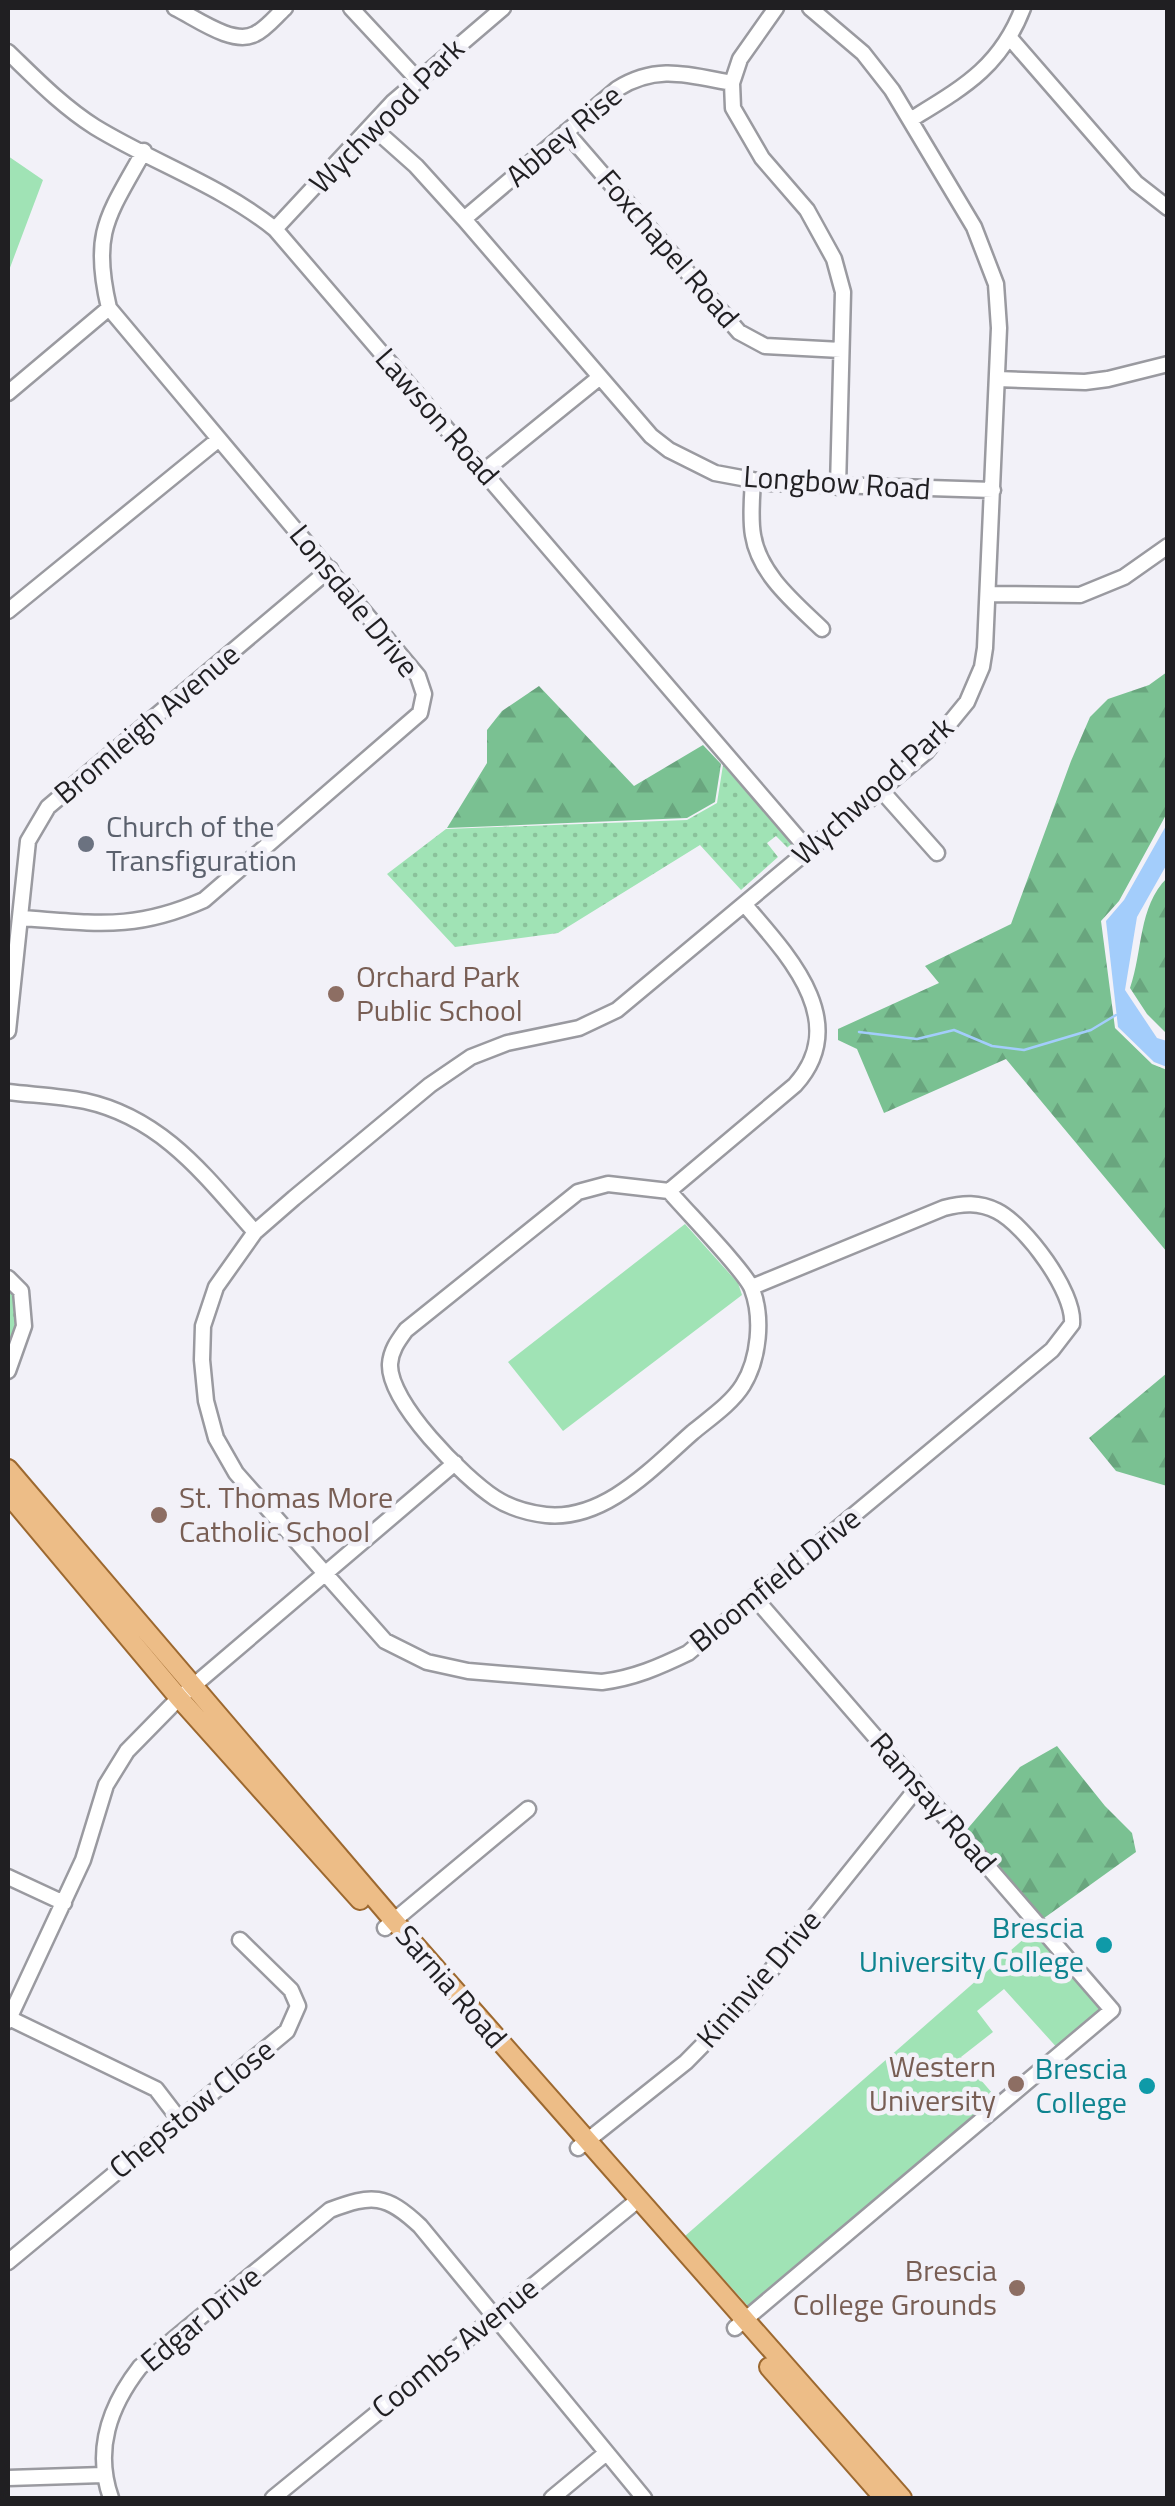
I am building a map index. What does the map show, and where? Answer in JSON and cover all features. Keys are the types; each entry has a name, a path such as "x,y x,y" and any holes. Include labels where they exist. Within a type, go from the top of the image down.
{"main road":[{"name":"Sarnia Road","path":"8,1469 186,1692"},
{"name":"Sarnia Road","path":"8,1494 583,2145 884,2498"},
{"name":"Sarnia Road","path":"740,2325 902,2498"}],"street":[{"path":"175,8 237,38 260,32 284,8"},
{"path":"351,8 417,79"},
{"name":"Wychwood Park","path":"275,228 417,79 502,8"},
{"path":"776,8 748,46 732,83 733,108 762,158 808,210 834,259 843,292 838,486"},
{"name":"Wychwood Park","path":"255,1232 452,1070 507,1043 580,1028 617,1010 926,752 967,702 982,668 989,594 999,328 996,284 974,226 910,120 863,53 810,8"},
{"path":"910,120 971,82 1010,38 1023,8"},
{"path":"1010,38 1136,183 1168,208"},
{"name":"Lawson Road","path":"8,52 61,103 98,128 244,204 275,228 809,851"},
{"name":"Abbey Rise","path":"464,219 634,78 653,72 732,83"},
{"name":"Longbow Road","path":"371,126 416,166 650,436 669,450 715,474 753,480 993,490"},
{"name":"Foxchapel Road","path":"566,132 739,332 765,346 842,350"},
{"path":"8,392 110,308 102,276 102,234 144,151"},
{"name":"Lonsdale Drive","path":"21,918 128,924 170,915 204,900 420,713 424,694 418,676 110,308"},
{"path":"997,379 1097,380 1168,364"},
{"path":"484,471 600,376"},
{"path":"8,611 219,439"},
{"path":"753,480 752,531 762,563 787,595 822,628"},
{"path":"989,594 1080,595 1124,577 1168,546"},
{"name":"Bromleigh Avenue","path":"8,1031 28,841 48,807 330,568"},
{"path":"881,790 937,853"},
{"path":"669,1191 795,1086 808,1071 816,1050 820,1024 805,986 782,948 745,904"},
{"path":"8,1092 86,1101 157,1134 187,1154 255,1232"},
{"path":"608,1184 669,1191 752,1287 758,1322 756,1341 750,1372 741,1389 614,1496 581,1512 544,1515 498,1500 455,1463 405,1406 394,1386 390,1367 394,1347 406,1330 578,1192 608,1184"},
{"name":"Bloomfield Drive","path":"255,1232 216,1287 204,1326 206,1401 216,1438 236,1473 384,1641 427,1662 468,1671 602,1682 642,1675 688,1654 1052,1350 1072,1324 1073,1312 1058,1278 1015,1224 983,1205 964,1203 944,1208 752,1287"},
{"path":"8,1278 22,1291 24,1326 8,1372"},
{"path":"179,2118 156,2089 8,2020 83,1860 106,1784 134,1742 186,1692 455,1463"},
{"name":"Ramsay Road","path":"740,2325 1112,2010 754,1597"},
{"name":"Kininvie Drive","path":"583,2145 686,2062 748,1999 918,1787"},
{"path":"390,1925 528,1810"},
{"path":"8,1878 64,1903"},
{"name":"Chepstow Close","path":"8,2262 287,2031 298,2006 292,1990 240,1940"},
{"name":"Edgar Drive","path":"111,2498 103,2475 104,2440 123,2388 140,2367 330,2210 378,2198 400,2207 495,2315"},
{"name":"Coombs Avenue","path":"273,2498 634,2204"},
{"path":"495,2315 644,2498"},
{"path":"552,2498 605,2454"},
{"path":"8,2478 103,2475"}],"green space":[{"path":"8,156 43,180 8,273"},
{"path":"1167,672 1167,813 1119,901 1101,921 1115,1028 1152,1064 1167,1070 1167,1252 1006,1059 884,1113 857,1049 838,1040 838,1029 939,983 925,966 1011,924 1090,717 1108,699 1149,685"},
{"path":"539,686 634,786 703,745 721,764 715,802 687,818 447,828 487,763 487,730 502,711"},
{"path":"723,765 792,844 788,848 776,836 767,843 778,857 741,890 700,845 558,933 455,947 387,874 446,829 687,820 717,803"},
{"path":"1167,878 1167,1034 1147,1014 1130,988 1146,916"},
{"path":"685,1224 738,1283 742,1295 563,1431 508,1362"},
{"path":"8,1284 18,1310 8,1357"},
{"path":"1167,1373 1167,1486 1116,1471 1089,1438"},
{"path":"1057,1746 1132,1833 1136,1852 1040,1921 964,1833 1020,1767"},
{"path":"1035,1929 1099,2004 1100,2013 1060,2051 1004,1989 977,2011 993,2032 961,2057 999,2101 748,2306 685,2236"}],"water":[{"path":"1167,824 1167,864 1137,917 1125,990 1157,1038 1167,1041 1167,1067 1154,1062 1118,1027 1106,921 1124,900"}],"waterway":[{"path":"859,1032 917,1039 954,1030 992,1046 1024,1050 1091,1030 1116,1015"}],"place":[{"name":"Church of the Transfiguration","path":"86,844"},
{"name":"Orchard Park Public School","path":"336,994"},
{"name":"St. Thomas More Catholic School","path":"159,1515"},
{"name":"Brescia University College","path":"1104,1945"},
{"name":"Western University","path":"1016,2084"},
{"name":"Brescia College","path":"1147,2086"},
{"name":"Brescia College Grounds","path":"1017,2288"}]}
